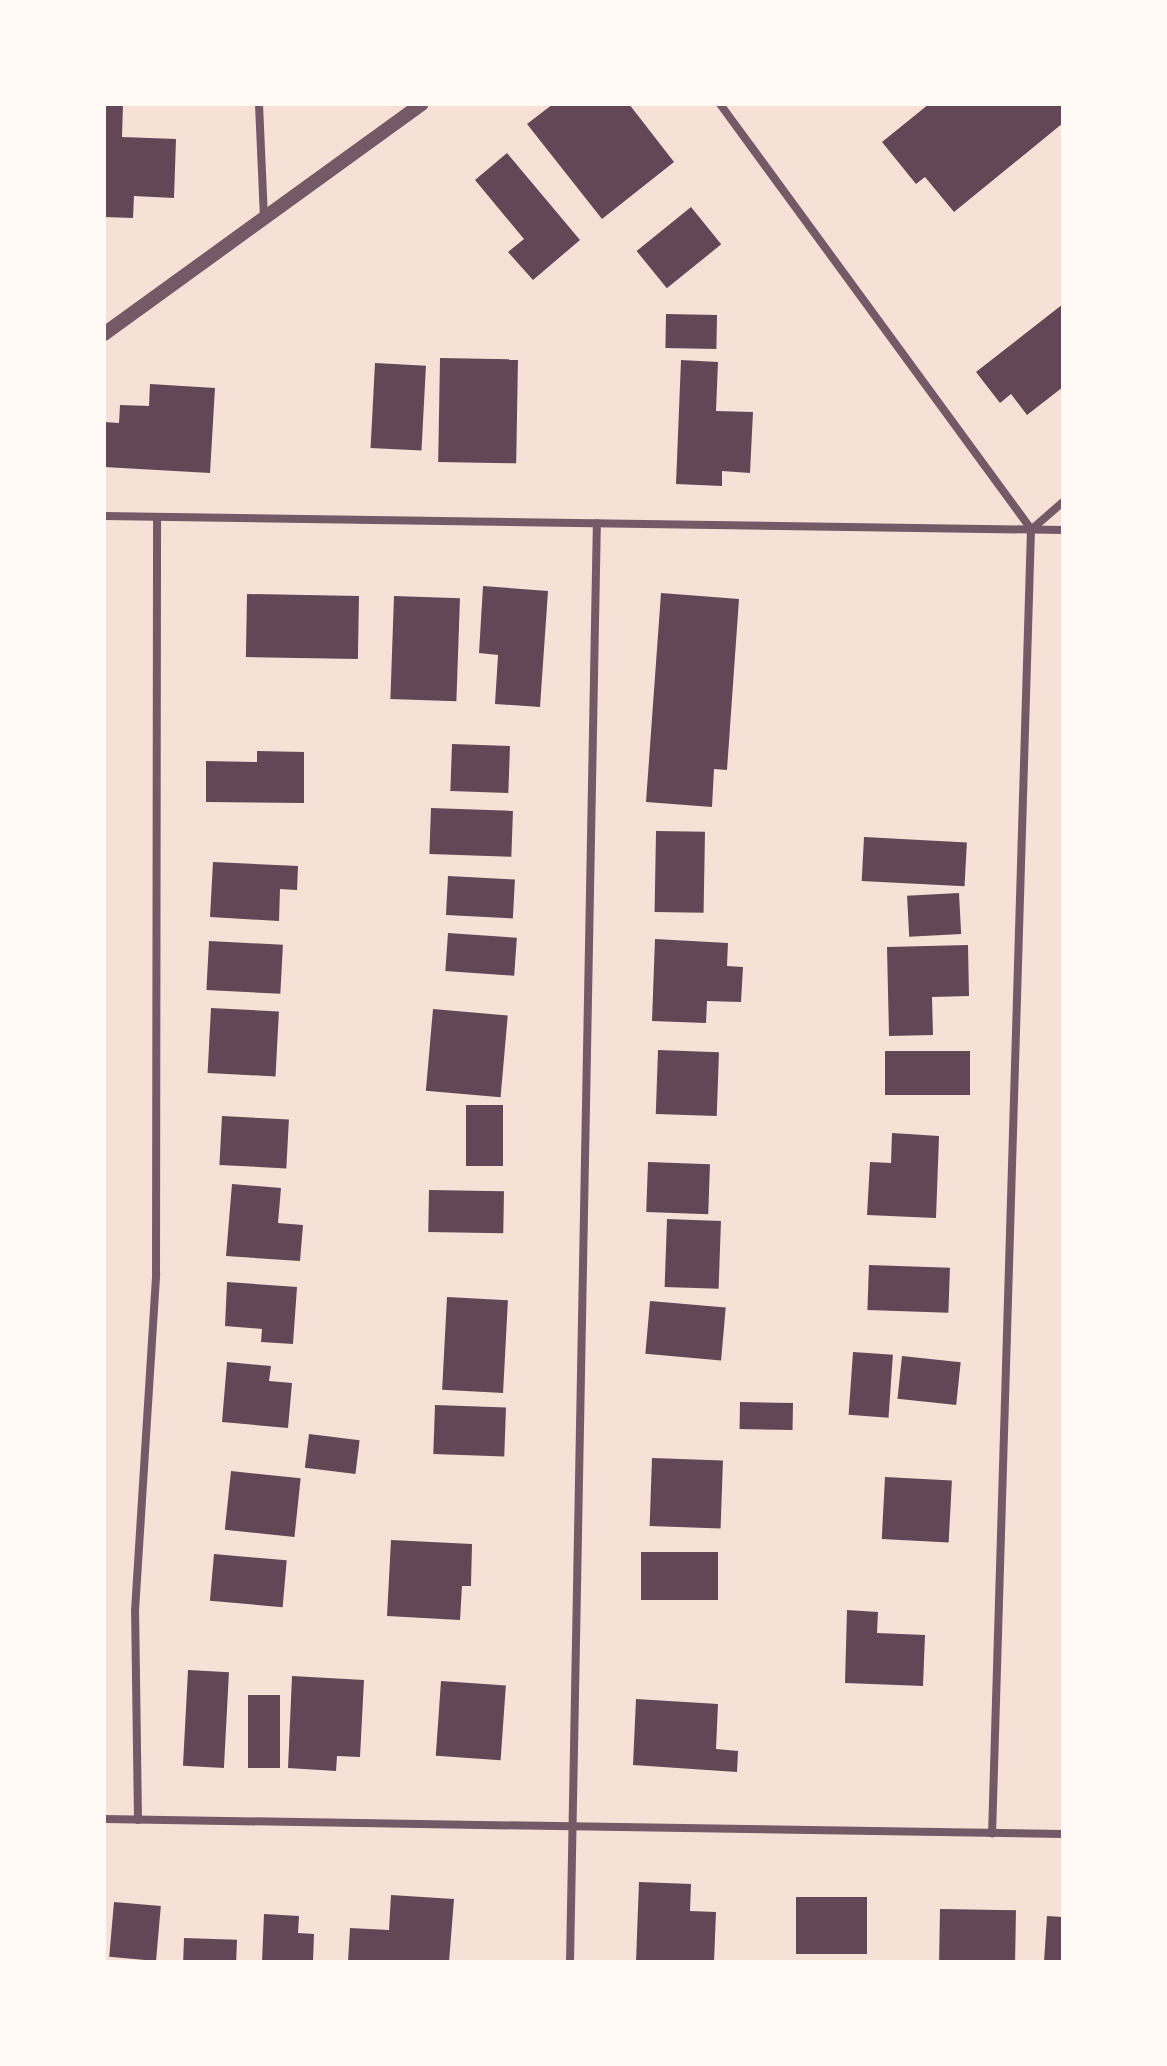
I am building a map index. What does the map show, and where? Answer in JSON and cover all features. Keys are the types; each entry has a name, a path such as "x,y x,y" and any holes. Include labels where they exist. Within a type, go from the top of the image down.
{"street":[{"path":"259,104 264,219"},
{"path":"104,334 422,104"},
{"path":"720,104 1031,529 992,1833"},
{"path":"1031,529 1063,502"},
{"path":"104,516 1063,530"},
{"path":"138,1820 135,1611 156,1274 157,517"},
{"path":"570,1962 597,523"},
{"path":"104,1819 1063,1834"}],"building":[{"path":"104,104 123,104 122,137 176,139 174,198 134,196 133,218 104,217"},
{"path":"553,104 629,104 674,162 602,219 527,124"},
{"path":"929,104 1063,104 1063,123 954,212 925,177 916,184 882,142"},
{"path":"507,153 580,240 533,280 508,252 524,239 475,180"},
{"path":"691,207 721,244 667,288 637,251"},
{"path":"1063,304 1063,387 1027,415 1011,394 1000,403 976,372"},
{"path":"666,314 717,315 716,349 665,348"},
{"path":"440,358 518,359 516,463 438,462"},
{"path":"681,360 718,362 716,411 753,412 750,473 722,471 722,486 676,484"},
{"path":"375,363 426,366 421,451 371,448"},
{"path":"150,384 215,388 210,473 104,467 104,422 119,423 120,405 149,406"},
{"path":"483,586 548,591 540,707 495,704 498,655 479,653"},
{"path":"661,593 739,599 727,770 714,769 712,807 646,802"},
{"path":"247,594 359,596 358,659 246,657"},
{"path":"394,596 460,598 456,701 390,699"},
{"path":"452,744 510,746 508,793 450,791"},
{"path":"257,751 304,752 304,803 206,802 206,761 257,762"},
{"path":"431,808 513,811 511,857 429,854"},
{"path":"656,831 705,832 704,913 655,912"},
{"path":"864,837 967,842 965,886 862,881"},
{"path":"213,862 298,866 297,890 280,889 279,921 210,917"},
{"path":"448,876 515,880 513,918 446,915"},
{"path":"959,893 961,934 909,937 907,896"},
{"path":"448,933 517,938 514,976 445,971"},
{"path":"655,939 728,943 727,966 743,967 741,1002 707,1001 706,1023 652,1021"},
{"path":"209,941 283,945 280,994 206,990"},
{"path":"968,945 969,996 932,997 933,1035 889,1036 887,947"},
{"path":"211,1008 279,1012 276,1076 208,1073"},
{"path":"433,1009 508,1016 501,1097 426,1091"},
{"path":"658,1050 719,1052 717,1116 656,1114"},
{"path":"885,1051 970,1051 970,1095 885,1095"},
{"path":"466,1105 503,1105 503,1166 466,1166"},
{"path":"222,1116 289,1120 286,1168 219,1165"},
{"path":"892,1133 939,1136 936,1218 867,1215 870,1162 891,1163"},
{"path":"648,1162 710,1164 708,1214 646,1212"},
{"path":"232,1184 281,1188 278,1223 303,1225 300,1261 226,1256"},
{"path":"429,1190 504,1191 503,1233 428,1232"},
{"path":"667,1219 721,1221 719,1289 665,1287"},
{"path":"869,1265 950,1268 948,1313 867,1310"},
{"path":"227,1282 297,1287 293,1344 261,1342 262,1329 225,1326"},
{"path":"447,1297 508,1300 503,1393 442,1390"},
{"path":"650,1301 726,1308 721,1360 645,1354"},
{"path":"853,1352 893,1355 889,1418 849,1415"},
{"path":"902,1356 961,1362 956,1405 898,1399"},
{"path":"227,1362 271,1366 269,1381 292,1383 288,1428 222,1422"},
{"path":"740,1402 793,1403 793,1430 740,1429"},
{"path":"435,1405 506,1407 504,1456 433,1454"},
{"path":"309,1434 360,1440 355,1474 305,1468"},
{"path":"652,1458 723,1460 721,1528 650,1526"},
{"path":"231,1471 301,1478 294,1537 225,1530"},
{"path":"885,1477 952,1481 949,1542 882,1539"},
{"path":"391,1540 472,1544 471,1586 462,1586 460,1620 387,1616"},
{"path":"641,1552 718,1552 718,1600 641,1600"},
{"path":"214,1554 287,1560 283,1607 210,1601"},
{"path":"847,1610 878,1612 877,1633 925,1635 923,1686 845,1683"},
{"path":"188,1670 229,1672 224,1768 183,1766"},
{"path":"292,1676 364,1680 360,1757 337,1756 336,1771 288,1768"},
{"path":"441,1681 506,1686 501,1760 436,1756"},
{"path":"248,1695 280,1695 280,1768 248,1768"},
{"path":"636,1699 718,1704 716,1749 738,1751 737,1772 633,1765"},
{"path":"639,1882 691,1884 690,1911 716,1912 714,1962 636,1962"},
{"path":"391,1895 454,1899 449,1962 348,1962 350,1928 389,1930"},
{"path":"796,1897 867,1897 867,1954 796,1954"},
{"path":"114,1902 161,1906 156,1961 109,1957"},
{"path":"940,1909 1016,1910 1015,1962 939,1962"},
{"path":"264,1914 299,1916 298,1933 314,1934 313,1962 262,1962"},
{"path":"1047,1916 1063,1917 1063,1962 1044,1962"},
{"path":"184,1938 237,1940 236,1962 183,1962"}]}
